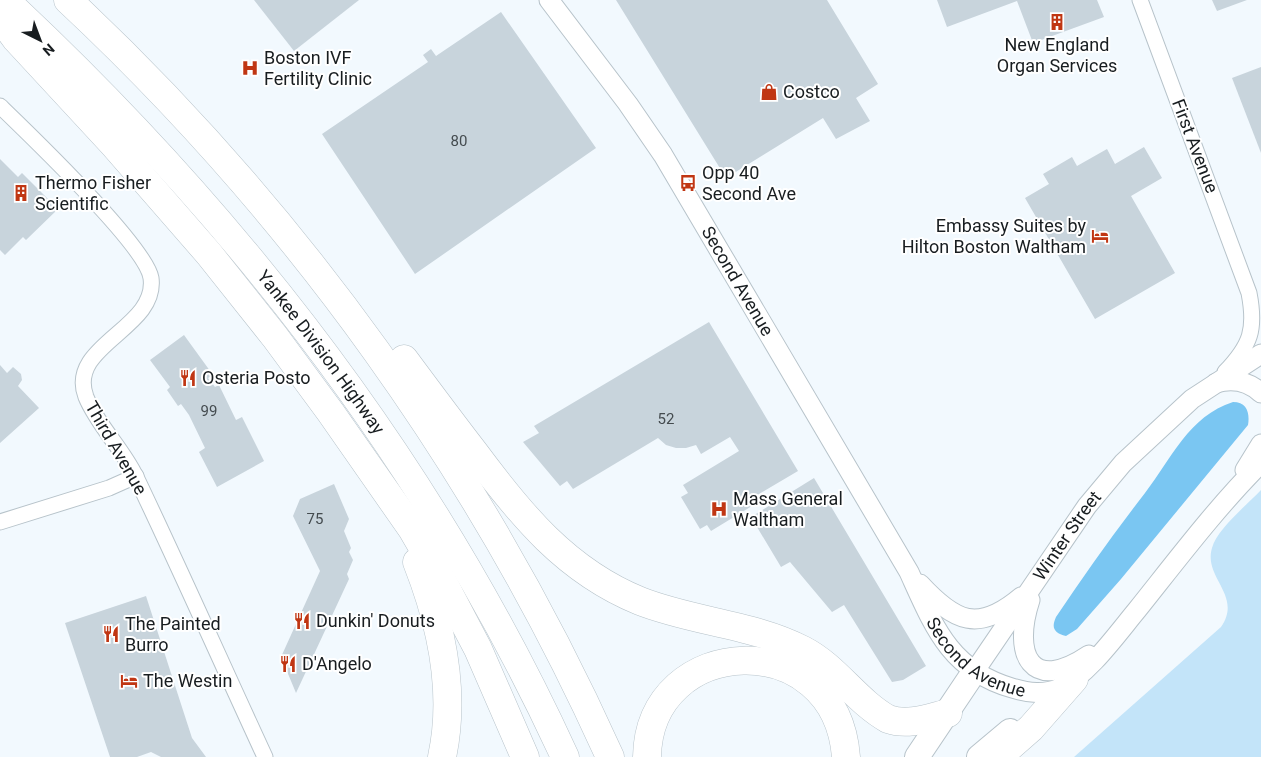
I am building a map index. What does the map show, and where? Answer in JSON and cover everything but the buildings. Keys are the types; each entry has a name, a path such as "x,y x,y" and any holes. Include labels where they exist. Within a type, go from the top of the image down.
{"highway":[{"name":"Yankee Division Highway","path":"5,0 112,103 183,180 247,253 319,345 390,447 463,562 532,689 565,757"},
{"path":"68,0 152,82 218,154 325,283 402,388 482,512 555,642 610,757"},
{"path":"0,17 16,39 121,153 240,292 331,413 385,493 412,529 444,584 481,656 525,757"},
{"path":"325,283 391,341 510,501 547,541 583,570 618,591 653,606 759,634 799,648 833,671 888,719 899,722 914,722 948,713"},
{"path":"385,493 420,571 438,628 447,693 441,753"},
{"path":"647,757 652,727 662,707 676,689 704,669 728,662 754,659 788,669 818,690 839,721 846,757"},
{"path":"998,757 1031,728 1074,679"}],"main road":[{"name":"Winter Street","path":"917,757 974,672"},
{"path":"979,757 1074,679"}],"street":[{"name":"Second Avenue","path":"549,0 628,104 663,155 909,572 944,642 958,660 974,672 1001,684 1031,692 1054,690 1074,679"},
{"name":"First Avenue","path":"1140,0 1249,292 1261,312"},
{"name":"Third Avenue","path":"0,106 130,242 149,271 151,286 146,303 136,317 96,354 87,366 84,381 85,393 91,406 136,476 264,757"},
{"name":"First Avenue","path":"1212,384 1236,361 1250,339 1253,317 1249,292"},
{"name":"Winter Street","path":"974,672 1108,478 1156,430 1212,384 1261,354"},
{"path":"1212,384 1234,380 1243,382 1261,394"},
{"path":"1233,491 1261,444"},
{"path":"1074,679 1121,629 1261,454"},
{"path":"1233,491 1261,463"},
{"path":"0,522 109,488 136,476"},
{"name":"Second Avenue","path":"909,572 943,607 958,617 972,620 990,617 1002,611 1038,581"},
{"path":"1038,581 1027,613 1022,642 1026,658 1037,668 1054,671 1069,667 1092,653 1121,629"}],"shaded area":[{"path":"1261,490 1261,757 1074,757 1221,627 1227,616 1228,605 1213,568 1211,559 1212,548 1226,525"}],"water":[{"path":"1233,402 1242,404 1248,412 1248,425 1121,579 1077,629 1066,636 1056,632 1054,624 1056,617 1182,440 1204,417"}],"place":[{"name":"New England Organ Services","path":"1057,22"},
{"name":"Boston IVF Fertility Clinic","path":"250,68"},
{"name":"Costco","path":"769,92"},
{"name":"Opp 40 Second Ave","path":"688,183"},
{"name":"Thermo Fisher Scientific","path":"21,193"},
{"name":"Embassy Suites by Hilton Boston Waltham","path":"1100,236"},
{"name":"Osteria Posto","path":"188,378"},
{"name":"Mass General Waltham","path":"719,509"},
{"name":"Dunkin' Donuts","path":"302,621"},
{"name":"The Painted Burro","path":"111,634"},
{"name":"D'Angelo","path":"288,664"},
{"name":"The Westin","path":"129,681"}]}
